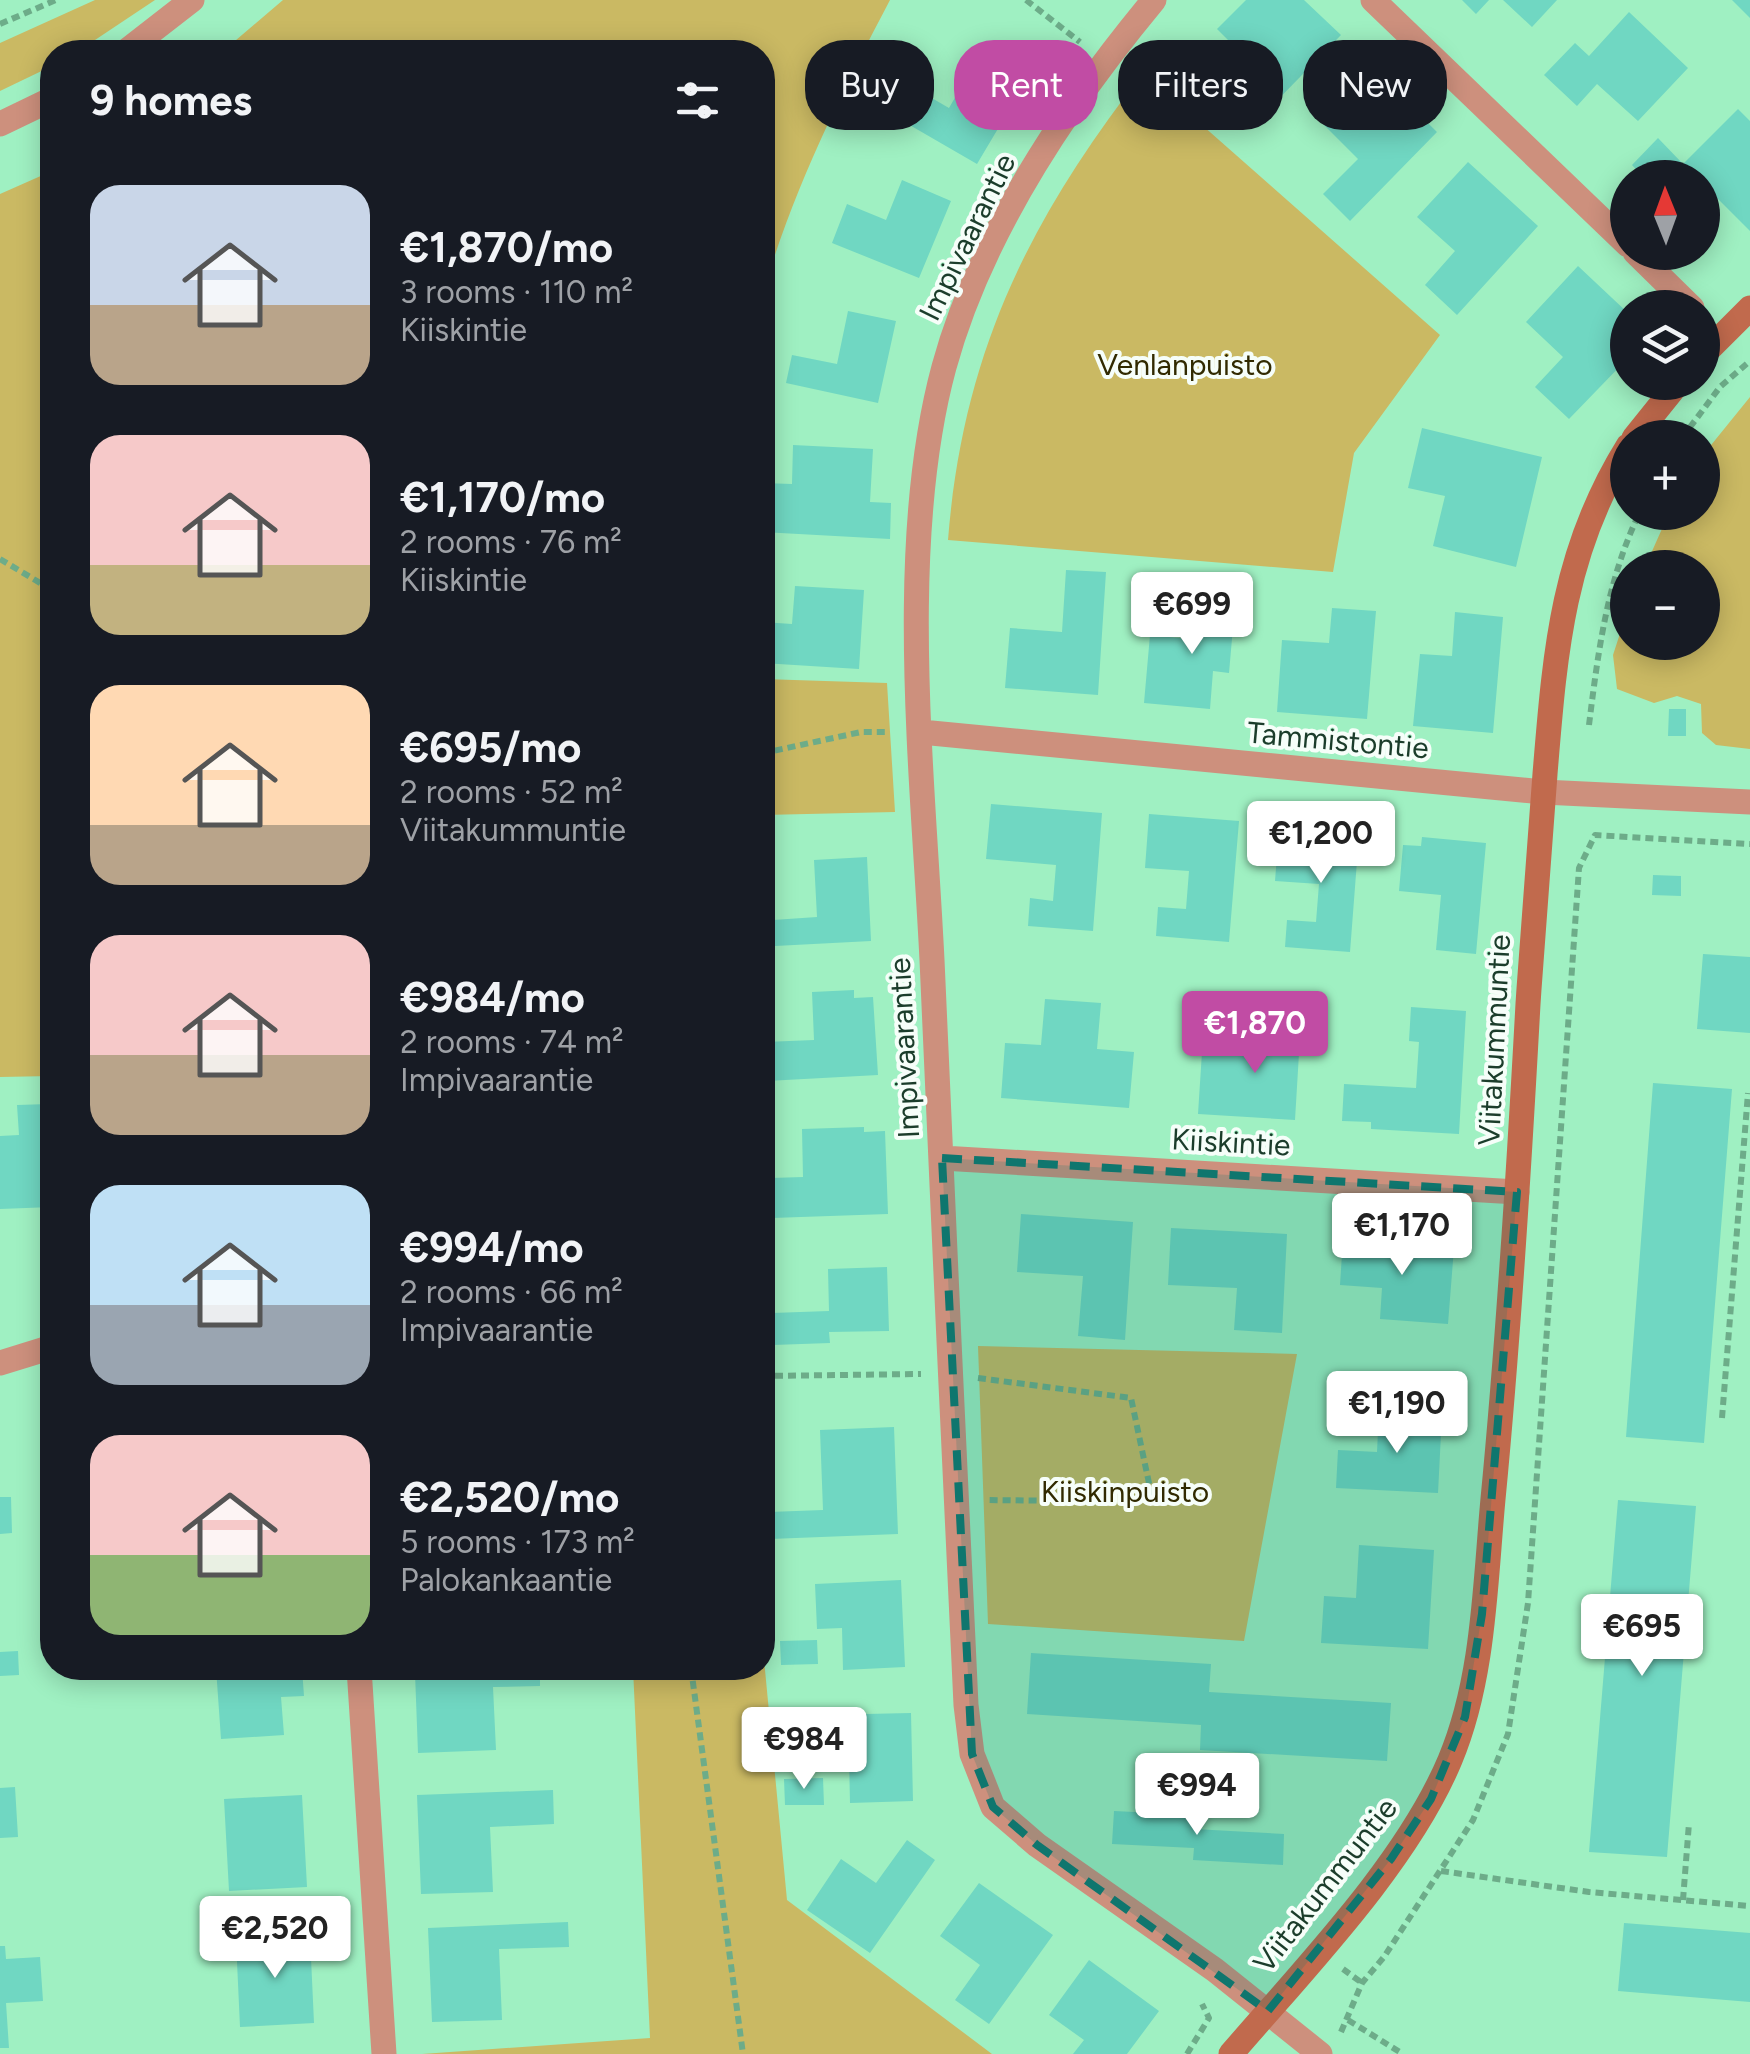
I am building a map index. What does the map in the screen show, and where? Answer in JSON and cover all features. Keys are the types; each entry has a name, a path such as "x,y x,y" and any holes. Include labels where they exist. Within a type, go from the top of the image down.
{"street":[{"path":"141,40 192,0"},
{"name":"Impivaarantie","path":"1154,0 1104,60 1029,176 967,302 944,367 930,428 919,546 920,732 949,1374 972,1754 994,1807 1036,1845 1268,2012 1320,2054"},
{"path":"1374,0 1610,228"},
{"path":"0,124 40,105"},
{"path":"1653,270 1674,290"},
{"path":"1720,340 1750,308"},
{"path":"1720,333 1724,336"},
{"path":"1648,420 1664,400"},
{"name":"Viitakummuntie","path":"1231,2054 1392,1859 1430,1799 1465,1717 1482,1614 1558,627 1594,506 1610,478"},
{"name":"Tammistontie","path":"920,732 1544,792 1750,802"},
{"name":"Kiiskintie","path":"942,1158 1517,1192"},
{"path":"0,1363 40,1351"},
{"path":"360,1680 384,2054"}],"path":[{"path":"0,24 56,0"},
{"path":"1026,0 1104,60"},
{"path":"1695,420 1720,387 1750,362"},
{"path":"1589,725 1608,608 1634,530"},
{"path":"0,559 40,583"},
{"path":"775,750 861,732 920,732"},
{"path":"1595,835 1750,844"},
{"path":"1722,1418 1748,1093"},
{"path":"775,1376 949,1374 1132,1398 1153,1502 1065,1498 956,1501"},
{"path":"694,1680 743,2054"},
{"path":"1683,1900 1689,1823"},
{"path":"1441,1870 1750,1906"},
{"path":"1338,1965 1362,1983"},
{"path":"1187,2054 1209,2018 1197,1994"},
{"path":"1348,2020 1403,2054"}],"highlighted area":[{"path":"942,1158 1517,1192 1482,1614 1465,1717 1431,1799 1391,1859 1268,2011 1037,1845 993,1807 972,1754"}],"green space":[{"path":"95,0 155,0 95,40 40,40 40,72 0,91 0,43"},
{"path":"283,0 890,0 869,40 805,40 805,130 826,130 775,255 775,40 236,40"},
{"name":"Venlanpuisto","path":"1118,107 1118,130 1208,130 1440,335 1354,453 1333,572 948,540 956,472 986,348 1035,236"},
{"path":"40,176 40,1076 0,1077 0,194"},
{"path":"1750,397 1750,749 1716,745 1702,733 1701,704 1677,696 1654,703 1617,689 1614,660 1720,660 1720,550 1653,550 1661,530 1720,530 1720,434"},
{"path":"775,679 887,683 895,812 775,815"},
{"name":"Kiiskinpuisto","path":"978,1346 1297,1354 1244,1641 988,1624"},
{"path":"634,1680 766,1680 787,1900 992,2054 422,2054 650,2038"}],"building":[{"path":"1246,0 1304,0 1341,35 1336,40 1303,40 1303,74 1283,94 1283,40 1228,40 1217,29"},
{"path":"1462,0 1489,0 1476,14"},
{"path":"1503,0 1557,0 1532,27"},
{"path":"1732,0 1750,0 1750,18"},
{"path":"1629,12 1688,68 1638,121 1597,84 1577,106 1544,75 1575,43 1589,56"},
{"path":"934,99 949,108 954,99 954,130 997,130 977,164 918,130 934,130"},
{"path":"1738,109 1750,121 1750,231 1720,201 1720,160 1687,160"},
{"path":"1329,130 1437,132 1350,221 1323,194 1358,159"},
{"path":"1658,138 1679,160 1637,160"},
{"path":"1468,162 1538,226 1457,315 1425,285 1455,251 1417,217"},
{"path":"902,180 951,201 919,278 832,243 847,204 886,220"},
{"path":"1578,266 1610,296 1610,377 1569,419 1535,387 1563,357 1526,322"},
{"path":"848,311 896,321 878,403 786,383 792,355 837,364"},
{"path":"1422,428 1542,457 1516,567 1433,546 1445,496 1408,488"},
{"path":"793,445 873,449 870,502 891,503 890,539 775,533 775,483 792,484"},
{"path":"1066,570 1106,572 1098,695 1005,688 1010,628 1062,632"},
{"path":"795,586 864,590 859,669 775,664 775,623 792,624"},
{"path":"1203,590 1236,593 1229,673 1213,671 1210,709 1144,703 1150,635 1198,640"},
{"path":"1332,608 1376,611 1367,719 1277,712 1282,640 1329,643"},
{"path":"1455,612 1503,617 1493,733 1413,726 1420,654 1452,656"},
{"path":"1669,709 1686,709 1686,736 1668,736"},
{"path":"991,804 1102,813 1093,931 1028,926 1030,898 1053,901 1056,865 986,859"},
{"path":"1149,814 1239,821 1229,942 1156,936 1158,907 1186,909 1189,871 1145,868"},
{"path":"1279,829 1359,835 1350,952 1285,947 1287,920 1316,922 1319,884 1275,881"},
{"path":"1422,837 1486,843 1476,954 1436,950 1441,895 1399,891 1403,845 1421,846"},
{"path":"867,857 871,941 775,946 775,920 817,917 814,860"},
{"path":"1653,875 1681,876 1681,896 1652,895"},
{"path":"1703,954 1750,957 1750,1033 1697,1029"},
{"path":"854,990 854,998 873,997 878,1075 775,1081 775,1042 814,1040 812,992"},
{"path":"1045,999 1101,1003 1097,1049 1134,1052 1129,1108 1001,1098 1005,1043 1041,1045"},
{"path":"1411,1007 1466,1011 1459,1134 1371,1129 1371,1122 1342,1121 1344,1084 1416,1088 1419,1042 1409,1041"},
{"path":"1257,1018 1301,1020 1295,1120 1198,1114 1202,1052 1255,1055"},
{"path":"1653,1083 1732,1089 1704,1443 1626,1437"},
{"path":"40,1104 40,1207 0,1209 0,1136 19,1135 17,1105"},
{"path":"864,1127 864,1132 885,1131 888,1214 775,1218 775,1178 803,1177 802,1129"},
{"path":"1021,1214 1133,1222 1125,1340 1078,1336 1083,1276 1017,1272"},
{"path":"1171,1228 1287,1234 1282,1333 1234,1330 1237,1288 1168,1285"},
{"path":"1343,1239 1454,1248 1448,1324 1380,1319 1382,1288 1340,1285"},
{"path":"887,1267 889,1331 829,1332 830,1343 775,1345 775,1313 829,1311 828,1269"},
{"path":"1379,1411 1442,1414 1438,1493 1336,1488 1338,1450 1377,1452"},
{"path":"894,1427 898,1534 775,1539 775,1512 823,1510 820,1430"},
{"path":"0,1497 11,1497 12,1533 0,1534"},
{"path":"1618,1500 1696,1506 1667,1857 1589,1852"},
{"path":"1359,1545 1434,1550 1428,1649 1321,1643 1324,1596 1356,1598"},
{"path":"901,1580 905,1667 843,1670 842,1628 817,1629 815,1584"},
{"path":"817,1640 818,1664 781,1665 780,1641"},
{"path":"18,1651 19,1675 0,1676 0,1652"},
{"path":"1031,1653 1211,1664 1209,1692 1391,1703 1387,1761 1200,1750 1201,1725 1027,1714"},
{"path":"217,1680 303,1680 304,1696 281,1697 284,1735 221,1739"},
{"path":"415,1680 540,1680 540,1686 493,1687 496,1750 418,1753"},
{"path":"911,1713 913,1801 850,1803 849,1757 822,1758 820,1715"},
{"path":"823,1778 824,1805 785,1805 784,1779"},
{"path":"15,1787 18,1837 0,1838 0,1788"},
{"path":"553,1790 554,1824 490,1827 493,1892 421,1894 417,1795"},
{"path":"302,1795 307,1887 229,1891 224,1799"},
{"path":"1114,1811 1195,1815 1194,1829 1284,1834 1283,1865 1193,1860 1194,1848 1112,1844"},
{"path":"907,1840 935,1860 870,1953 807,1910 841,1859 876,1883"},
{"path":"979,1883 1053,1935 989,2024 955,2000 980,1965 940,1936"},
{"path":"568,1922 569,1947 499,1949 502,2020 432,2022 428,1928"},
{"path":"1624,1923 1750,1933 1750,2002 1618,1991"},
{"path":"310,1936 314,2023 240,2027 236,1940"},
{"path":"0,1946 5,1946 6,1959 40,1957 43,2001 6,2003 9,2048 0,2048"},
{"path":"1089,1960 1159,2011 1127,2054 1073,2054 1084,2040 1049,2015"}]}
